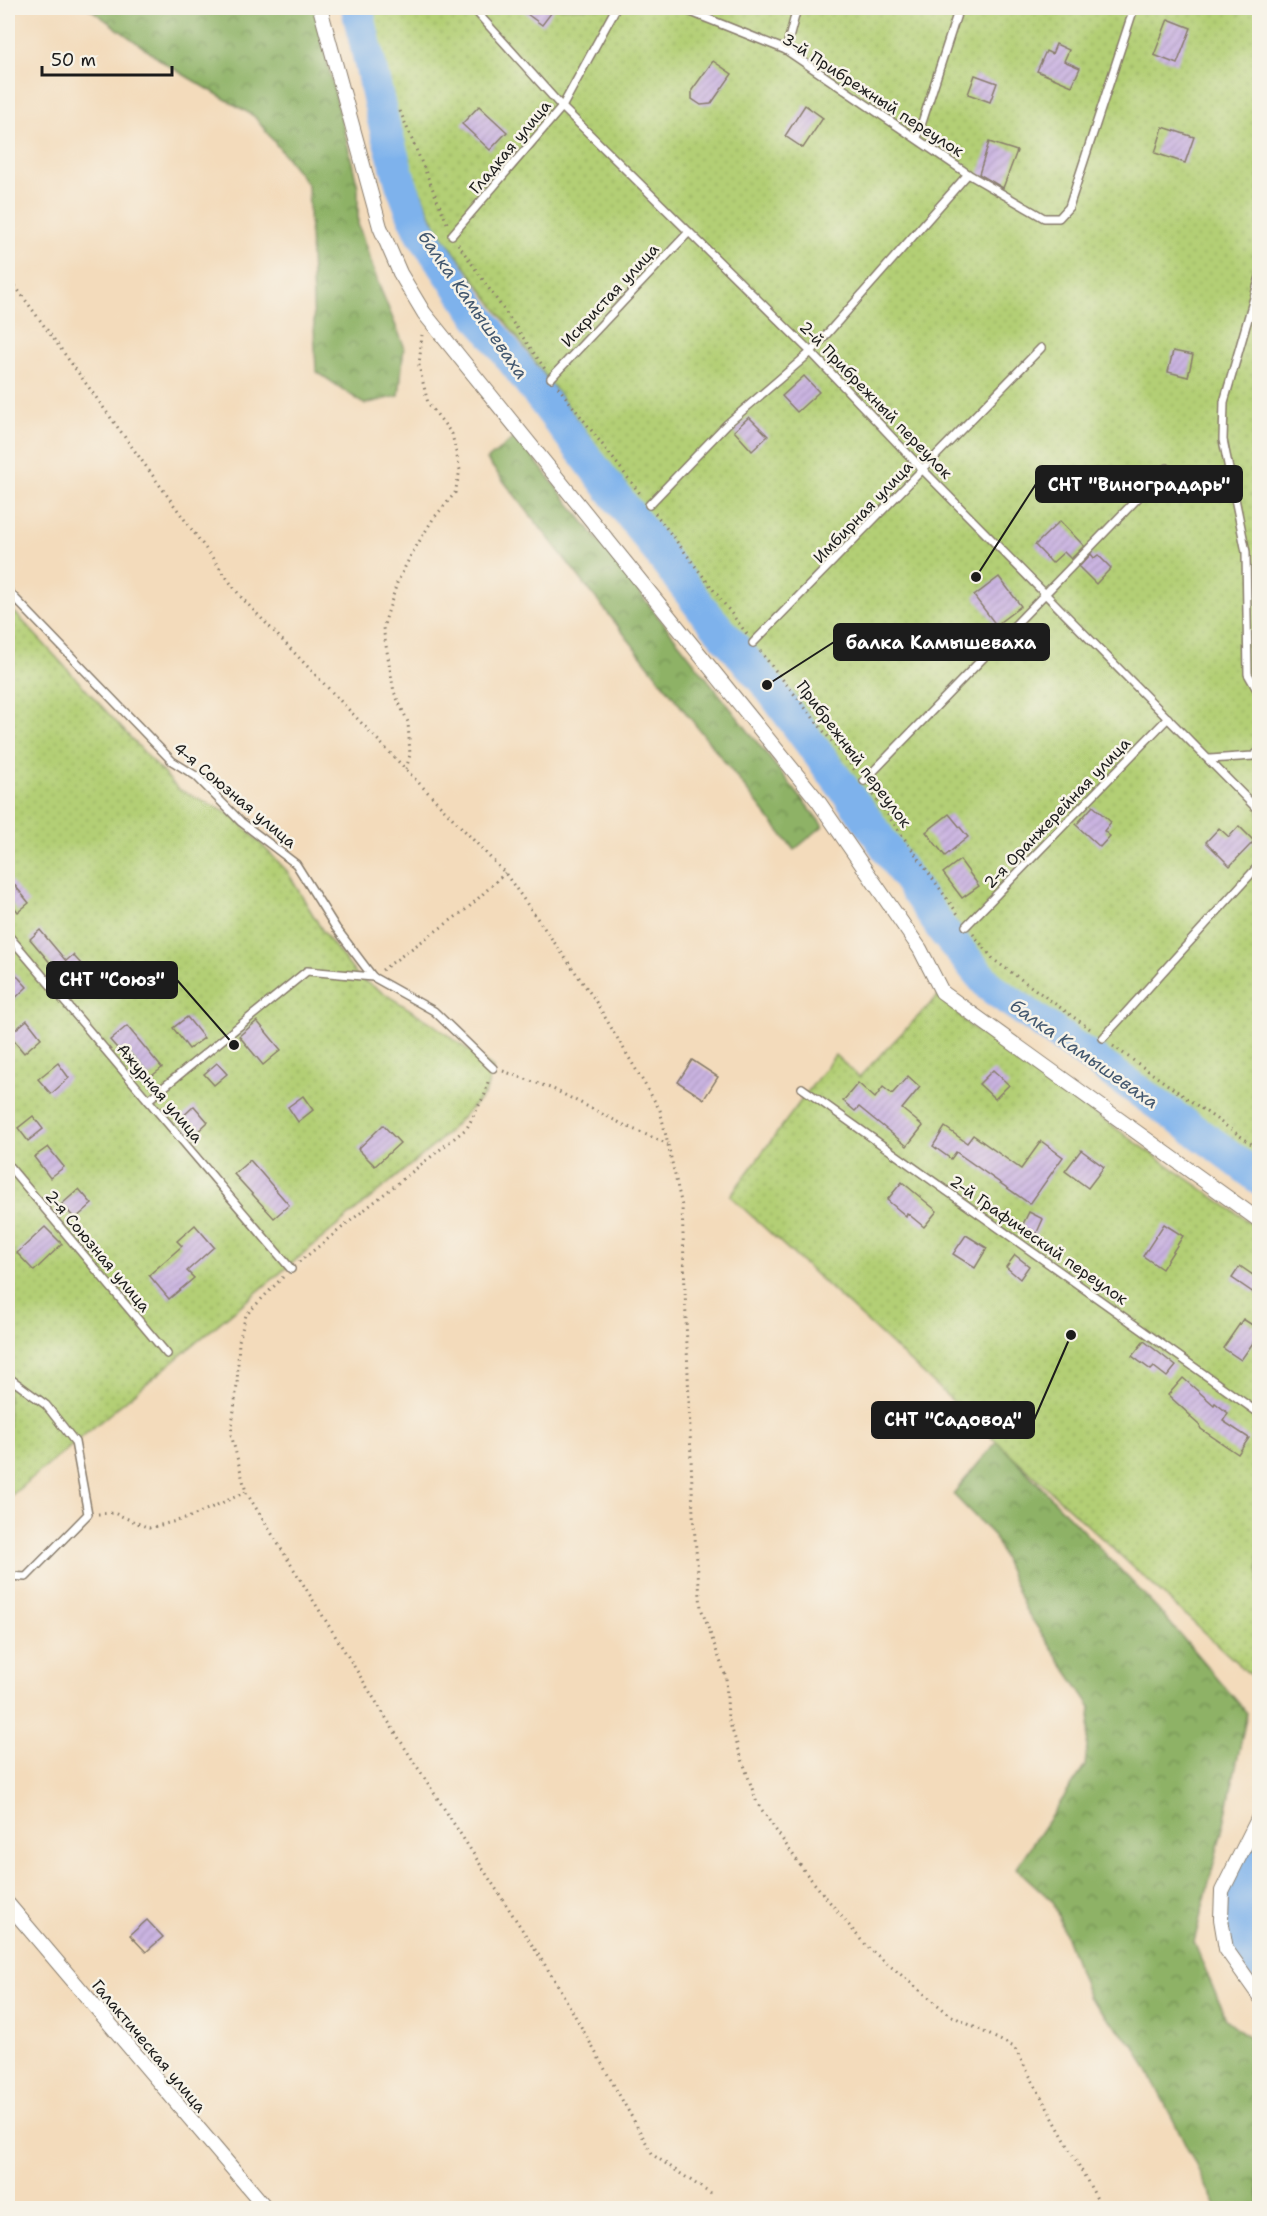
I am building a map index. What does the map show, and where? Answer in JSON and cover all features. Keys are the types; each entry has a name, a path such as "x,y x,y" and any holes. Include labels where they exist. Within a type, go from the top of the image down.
{"street":[{"path":"320,8 380,227 400,273 424,313 818,801 920,949 942,992 1260,1221"},
{"path":"1260,1815 1222,1891 1221,1919 1226,1949 1260,1997"},
{"name":"Галактическая улица","path":"8,1904 266,2208"}],"lane":[{"name":"2-й Прибрежный переулок","path":"473,8 562,107 811,351 923,470 1260,812"},
{"name":"Гладкая улица","path":"452,236 562,107 616,8"},
{"name":"3-й Прибрежный переулок","path":"681,8 786,50 968,174 1044,218 1059,218 1069,207 1134,8"},
{"path":"786,50 797,8"},
{"path":"917,138 958,8"},
{"path":"649,505 726,424 811,351 968,174"},
{"name":"Искристая улица","path":"551,378 689,232"},
{"path":"1260,277 1224,402 1223,440 1246,552 1248,674 1260,694"},
{"name":"Имбирная улица","path":"753,642 1041,348"},
{"path":"864,782 1167,468"},
{"name":"4-я Союзная улица","path":"8,591 172,761 196,776 241,822 296,864 336,928 373,977 434,1011 493,1068"},
{"name":"2-я Оранжерейная улица","path":"966,926 1168,718"},
{"path":"1210,759 1253,756 1260,751"},
{"path":"1103,1038 1260,864"},
{"name":"Ажурная улица","path":"8,935 291,1269"},
{"path":"148,1100 308,971 373,977"},
{"name":"2-й Графический переулок","path":"802,1088 1260,1414"},
{"name":"2-я Союзная улица","path":"8,1165 167,1354"},
{"path":"8,1377 46,1405 75,1442 88,1515 26,1577 8,1576"}],"path":[{"name":"Прибрежный переулок","path":"400,111 452,236 551,378 753,642 864,782 966,926 994,960 1260,1150"},
{"path":"8,276 240,596 505,873 599,1007 660,1110 682,1206 693,1514 701,1608 726,1677 728,1718 757,1803 805,1872 866,1946 950,2015 1014,2047 1102,2208"},
{"path":"406,769 410,755 408,722 394,692 382,628 397,583 433,519 455,493 460,470 452,434 428,403 419,366 424,313"},
{"path":"373,977 468,908 505,873"},
{"path":"668,1144 626,1126 553,1089 493,1068 485,1094 467,1128 291,1269 246,1315 239,1341 231,1434 246,1492 396,1734 556,1982 653,2155 711,2194"},
{"path":"88,1515 114,1513 149,1528 188,1518 246,1492"}],"green space":[{"path":"89,8 314,8 358,187 358,224 377,280 404,346 399,396 364,404 316,371 308,185 254,116 169,66"},
{"path":"371,8 1259,8 1259,1179 999,979 949,926 436,227 415,179 396,118"},
{"path":"516,436 823,826 794,850 487,460"},
{"path":"8,605 178,789 234,816 287,871 322,930 358,977 430,1022 493,1068 485,1094 436,1144 8,1498"},
{"path":"939,995 970,1026 1259,1229 1259,1683 730,1196 835,1055 859,1077"},
{"path":"997,1441 1158,1609 1247,1713 1225,1819 1194,1942 1226,2019 1259,2045 1259,2208 1217,2208 1136,2048 1089,1998 1053,1902 1016,1868 1085,1766 1091,1707 1025,1609 994,1536 953,1494"}],"building":[{"path":"519,8 555,8 542,25"},
{"path":"1168,19 1191,28 1177,64 1154,55"},
{"path":"1056,44 1069,50 1064,61 1080,68 1072,86 1037,71 1046,51 1052,54"},
{"path":"713,61 732,74 711,104 701,105 692,99 692,90"},
{"path":"975,75 997,83 990,102 968,94"},
{"path":"805,105 823,118 803,148 785,136"},
{"path":"479,106 507,132 490,150 462,124"},
{"path":"1163,127 1194,137 1185,163 1155,153"},
{"path":"989,142 1017,151 1003,188 979,174"},
{"path":"1173,351 1193,355 1188,377 1168,372"},
{"path":"804,376 819,392 797,412 782,396"},
{"path":"749,417 768,436 752,451 734,431"},
{"path":"1060,521 1084,546 1071,559 1064,552 1052,563 1035,545"},
{"path":"1091,554 1094,558 1098,555 1111,568 1096,584 1079,567"},
{"path":"999,577 1021,606 996,625 974,596"},
{"path":"1093,806 1111,822 1104,831 1110,836 1100,847 1076,825"},
{"path":"949,814 968,837 945,856 926,832"},
{"path":"1239,826 1254,841 1230,866 1206,842 1219,828 1229,837"},
{"path":"960,860 979,886 962,898 943,873"},
{"path":"8,877 29,903 18,912 8,899"},
{"path":"40,930 66,961 73,955 91,975 77,988 71,982 68,984 30,939"},
{"path":"8,966 27,987 8,1005"},
{"path":"187,1017 204,1038 189,1049 173,1028"},
{"path":"27,1020 41,1038 24,1053 9,1035"},
{"path":"257,1021 281,1050 263,1065 239,1036"},
{"path":"127,1026 162,1068 149,1078 127,1051 123,1055 110,1040"},
{"path":"692,1060 718,1077 704,1099 678,1082"},
{"path":"58,1063 69,1078 51,1094 38,1079"},
{"path":"217,1063 227,1074 214,1085 204,1074"},
{"path":"993,1070 1009,1085 995,1099 979,1084"},
{"path":"908,1076 920,1087 902,1109 923,1126 907,1146 859,1107 855,1111 843,1101 858,1083 875,1098 883,1087 892,1094"},
{"path":"303,1096 313,1110 298,1122 288,1107"},
{"path":"194,1106 208,1122 193,1136 179,1120"},
{"path":"33,1116 43,1129 28,1141 18,1128"},
{"path":"383,1125 400,1143 375,1166 358,1149"},
{"path":"945,1127 967,1143 973,1135 1021,1169 1041,1141 1063,1157 1030,1204 956,1152 951,1159 933,1146"},
{"path":"48,1147 64,1167 50,1178 34,1157"},
{"path":"1081,1150 1104,1167 1088,1188 1065,1171"},
{"path":"250,1160 289,1205 274,1218 234,1174"},
{"path":"902,1182 937,1211 924,1227 887,1200"},
{"path":"79,1189 92,1204 75,1219 62,1204"},
{"path":"1029,1212 1043,1219 1034,1239 1019,1232"},
{"path":"1164,1224 1183,1236 1162,1269 1143,1256"},
{"path":"195,1225 214,1247 187,1271 194,1278 169,1299 149,1275 182,1246 177,1241"},
{"path":"45,1227 62,1244 34,1271 17,1253"},
{"path":"966,1235 987,1248 975,1268 953,1254"},
{"path":"1015,1255 1029,1266 1020,1279 1006,1267"},
{"path":"1240,1266 1260,1280 1260,1286 1254,1293 1232,1278"},
{"path":"1243,1319 1260,1330 1260,1333 1241,1360 1223,1348"},
{"path":"1144,1341 1176,1366 1167,1377 1154,1367 1151,1370 1132,1356"},
{"path":"1183,1378 1214,1405 1215,1403 1228,1413 1223,1421 1249,1438 1238,1454 1201,1429 1191,1416 1168,1395"},
{"path":"147,1920 163,1937 146,1952 130,1935"}],"waterway":[{"name":"балка Камышеваха","path":"357,8 384,124 401,184 418,228 474,310 702,609 767,685 865,817 944,932 990,987 1217,1146 1260,1179"},
{"name":"балка Камышеваха","path":"1260,1858 1240,1901 1242,1937 1260,1964"}],"place":[{"name":"СНТ \"Виноградарь\"","path":"976,577"},
{"name":"балка Камышеваха","path":"767,685"},
{"name":"СНТ \"Союз\"","path":"234,1045"},
{"name":"СНТ \"Садовод\"","path":"1071,1335"}]}
